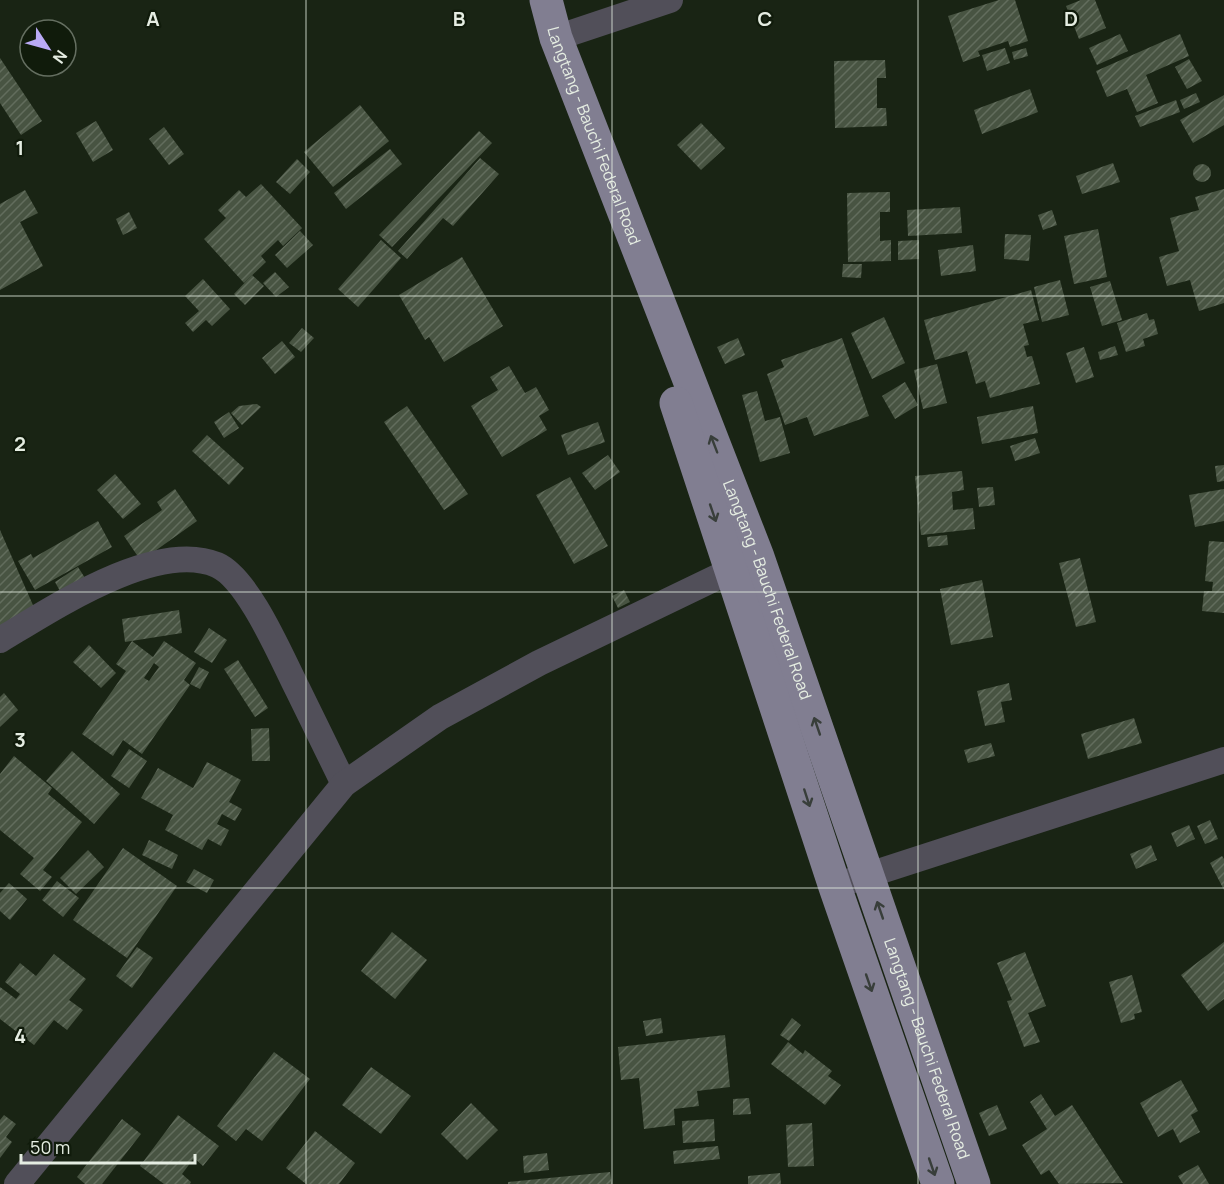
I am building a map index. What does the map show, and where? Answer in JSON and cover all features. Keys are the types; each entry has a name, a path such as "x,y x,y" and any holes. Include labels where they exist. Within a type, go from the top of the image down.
{"main road":[{"name":"Langtang - Bauchi Federal Road","path":"540,0 732,570 835,886 938,1184"},
{"name":"Langtang - Bauchi Federal Road","path":"546,0 556,38 758,557 974,1184"}],"street":[{"path":"556,38 670,0"},
{"path":"0,640 75,596 132,570 188,558 219,566 240,584 265,623 344,784"},
{"path":"17,1184 344,784 450,712 539,663 732,570"},
{"path":"835,886 1224,760"}],"building":[{"path":"999,0 1015,0 1028,41 1010,47 1008,41 978,51 980,56 963,62 948,16"},
{"path":"1081,0 1095,0 1106,28 1079,39 1066,6"},
{"path":"1120,34 1128,51 1097,65 1089,48"},
{"path":"1180,34 1189,56 1146,75 1158,103 1137,112 1127,89 1107,97 1096,71"},
{"path":"1005,48 1010,63 987,71 982,55"},
{"path":"1026,48 1028,56 1014,60 1012,52"},
{"path":"0,58 42,121 21,135 0,103"},
{"path":"1189,59 1202,81 1187,89 1175,67"},
{"path":"885,60 886,78 877,78 877,108 886,108 887,126 835,128 834,61"},
{"path":"1030,89 1038,112 982,134 974,110"},
{"path":"1196,93 1200,102 1184,109 1180,100"},
{"path":"1224,95 1224,125 1193,143 1180,120"},
{"path":"1176,100 1180,112 1140,127 1135,116"},
{"path":"360,105 389,141 333,187 304,152"},
{"path":"96,121 113,150 93,162 76,133"},
{"path":"701,123 725,148 701,170 677,145"},
{"path":"164,127 184,154 169,165 149,139"},
{"path":"479,131 492,143 392,247 379,235"},
{"path":"390,149 402,164 346,209 334,193"},
{"path":"480,158 499,174 453,226 443,218 407,259 398,251"},
{"path":"297,159 310,172 290,194 276,182"},
{"path":"1113,163 1120,182 1082,194 1076,176"},
{"path":"1202,164 1208,167 1211,173 1208,179 1202,182 1196,179 1193,173 1196,167"},
{"path":"261,184 302,228 283,246 278,240 261,256 266,262 244,283 204,239 226,218 218,210 239,190 246,197"},
{"path":"1224,189 1224,303 1199,311 1190,280 1167,286 1159,257 1179,251 1170,218 1199,210 1195,197"},
{"path":"25,190 38,213 20,222 43,266 0,290 0,204"},
{"path":"890,192 890,212 880,212 880,241 891,240 891,261 848,262 847,193"},
{"path":"960,207 962,233 908,236 907,210"},
{"path":"1052,210 1057,225 1043,230 1038,215"},
{"path":"129,212 137,228 123,235 116,219"},
{"path":"1098,229 1107,277 1074,284 1064,236"},
{"path":"300,231 313,245 287,268 275,255"},
{"path":"1005,234 1031,235 1029,261 1004,259"},
{"path":"381,240 401,258 358,307 338,289"},
{"path":"919,240 919,259 898,260 898,241"},
{"path":"973,245 976,271 941,276 938,250"},
{"path":"462,257 503,326 444,362 429,337 425,340 399,295"},
{"path":"843,264 862,264 861,278 842,277"},
{"path":"275,272 289,287 276,297 263,283"},
{"path":"252,275 264,286 245,305 234,294"},
{"path":"203,279 230,309 212,326 206,320 193,332 185,323 199,311 185,296"},
{"path":"1060,280 1069,315 1042,322 1034,287"},
{"path":"1110,281 1122,320 1102,326 1090,287"},
{"path":"1031,290 1039,320 1023,324 1029,345 1024,346 1027,357 1032,356 1040,384 990,398 985,381 976,384 967,351 935,360 924,320"},
{"path":"1147,313 1149,320 1154,319 1158,334 1143,339 1145,346 1126,352 1117,323"},
{"path":"884,317 905,363 872,379 851,333"},
{"path":"302,328 314,338 301,352 289,343"},
{"path":"738,338 745,355 725,364 717,347"},
{"path":"842,338 869,416 814,436 807,417 785,425 767,374 784,367 781,360"},
{"path":"282,341 295,357 275,374 262,358"},
{"path":"1115,346 1118,355 1100,360 1098,352"},
{"path":"1084,347 1094,377 1076,383 1066,353"},
{"path":"937,364 947,403 923,409 914,370"},
{"path":"509,366 525,393 536,387 549,410 539,416 547,430 502,457 471,406 498,390 490,377"},
{"path":"905,382 918,405 895,419 882,396"},
{"path":"757,391 765,421 780,417 790,453 760,462 742,395"},
{"path":"257,404 261,407 242,425 231,413 239,406"},
{"path":"407,406 468,494 444,510 384,422"},
{"path":"1033,406 1038,433 982,444 977,417"},
{"path":"229,412 239,428 224,438 214,422"},
{"path":"598,422 605,442 568,455 561,435"},
{"path":"207,435 244,468 229,485 192,451"},
{"path":"1035,438 1040,453 1015,461 1010,446"},
{"path":"608,455 620,472 595,490 582,473"},
{"path":"1224,465 1224,481 1217,482 1215,466"},
{"path":"962,471 964,490 952,492 953,510 973,508 975,529 921,535 915,476"},
{"path":"115,474 141,504 123,519 97,490"},
{"path":"570,477 608,546 574,564 536,495"},
{"path":"993,487 995,505 979,507 977,488"},
{"path":"175,489 197,521 141,561 124,536 162,510 157,502"},
{"path":"1224,489 1224,521 1195,527 1189,495"},
{"path":"98,521 112,547 35,590 18,561 31,554 33,558"},
{"path":"0,530 36,612 0,629"},
{"path":"947,535 948,545 928,547 927,537"},
{"path":"1209,541 1224,542 1224,613 1202,611 1204,591 1212,591 1213,582 1205,581"},
{"path":"1080,558 1096,622 1076,627 1059,563"},
{"path":"78,567 85,578 61,593 55,582"},
{"path":"982,580 993,637 951,645 940,589"},
{"path":"624,590 630,602 618,608 612,596"},
{"path":"179,610 182,633 125,642 122,619"},
{"path":"209,628 227,640 212,663 194,652"},
{"path":"132,641 153,657 164,641 196,663 184,680 190,685 142,754 123,740 113,756 82,734 126,671 116,664","holes":["154,663 159,667 149,681 144,678"]},
{"path":"89,645 116,673 101,688 73,662"},
{"path":"238,660 268,708 255,717 224,669"},
{"path":"199,667 209,672 200,689 190,684"},
{"path":"1009,683 1012,700 1001,702 1005,722 985,726 977,691"},
{"path":"4,693 18,710 0,727 0,697"},
{"path":"1134,718 1142,743 1088,759 1081,734"},
{"path":"269,728 270,761 252,761 251,729"},
{"path":"991,743 995,756 968,763 964,750"},
{"path":"129,749 147,761 129,788 111,776"},
{"path":"72,751 120,794 94,824 46,781"},
{"path":"14,756 52,788 48,794 82,822 43,870 52,877 40,891 20,874 34,858 0,830 0,774"},
{"path":"207,762 241,780 229,802 242,809 235,821 222,814 217,824 229,830 221,846 208,839 202,850 165,830 173,815 141,798 158,768 193,788"},
{"path":"1210,820 1218,839 1205,844 1197,826"},
{"path":"1189,825 1195,839 1177,847 1171,833"},
{"path":"149,840 178,855 172,869 142,855"},
{"path":"1151,845 1157,860 1136,869 1130,854"},
{"path":"123,848 177,886 127,958 73,920"},
{"path":"88,850 104,867 76,894 60,878"},
{"path":"1222,856 1224,859 1224,890 1210,863"},
{"path":"194,869 214,880 207,893 186,882"},
{"path":"57,881 79,898 63,917 42,900"},
{"path":"9,883 27,899 10,920 0,911 0,893"},
{"path":"392,932 427,960 395,999 361,971"},
{"path":"1224,942 1224,999 1208,1011 1181,975"},
{"path":"137,947 153,958 132,988 116,976"},
{"path":"1025,952 1046,1006 1028,1013 1040,1042 1024,1047 1007,1001 1012,1000 997,963"},
{"path":"54,954 86,979 69,1000 83,1010 67,1030 54,1020 34,1045 0,1019 0,987 16,999 20,994 5,982 20,963 36,976"},
{"path":"1132,975 1142,1012 1134,1014 1135,1019 1121,1023 1109,982"},
{"path":"661,1018 663,1033 646,1036 643,1021"},
{"path":"792,1018 801,1025 789,1041 780,1035"},
{"path":"725,1035 730,1087 697,1091 699,1106 674,1109 675,1125 644,1129 639,1078 621,1080 618,1047"},
{"path":"788,1042 803,1054 805,1050 832,1071 828,1076 841,1085 825,1105 771,1064"},
{"path":"274,1052 310,1079 262,1141 246,1129 236,1141 217,1126"},
{"path":"371,1067 411,1096 381,1134 342,1105"},
{"path":"1181,1080 1198,1111 1191,1115 1200,1132 1180,1143 1173,1129 1158,1137 1140,1103"},
{"path":"1041,1094 1055,1116 1072,1105 1123,1183 1059,1184 1049,1170 1041,1175 1022,1145 1047,1129 1030,1102"},
{"path":"749,1098 751,1114 733,1115 733,1099"},
{"path":"471,1103 498,1130 467,1160 441,1134"},
{"path":"997,1105 1007,1129 989,1136 979,1113"},
{"path":"4,1115 16,1124 6,1137 12,1142 0,1158 0,1120"},
{"path":"178,1115 219,1146 203,1166 194,1158 182,1174 191,1182 190,1184 164,1184 140,1166"},
{"path":"122,1119 141,1134 102,1184 85,1184 77,1177"},
{"path":"714,1119 715,1141 683,1143 682,1121"},
{"path":"812,1123 814,1166 788,1167 786,1125"},
{"path":"315,1131 355,1163 339,1184 306,1184 286,1168"},
{"path":"718,1146 720,1159 674,1164 673,1151"},
{"path":"547,1153 549,1170 524,1173 523,1156"},
{"path":"1198,1165 1209,1184 1183,1184 1178,1176"},
{"path":"610,1172 612,1184 508,1184 508,1182"},
{"path":"780,1173 781,1184 748,1184 748,1176"}]}
